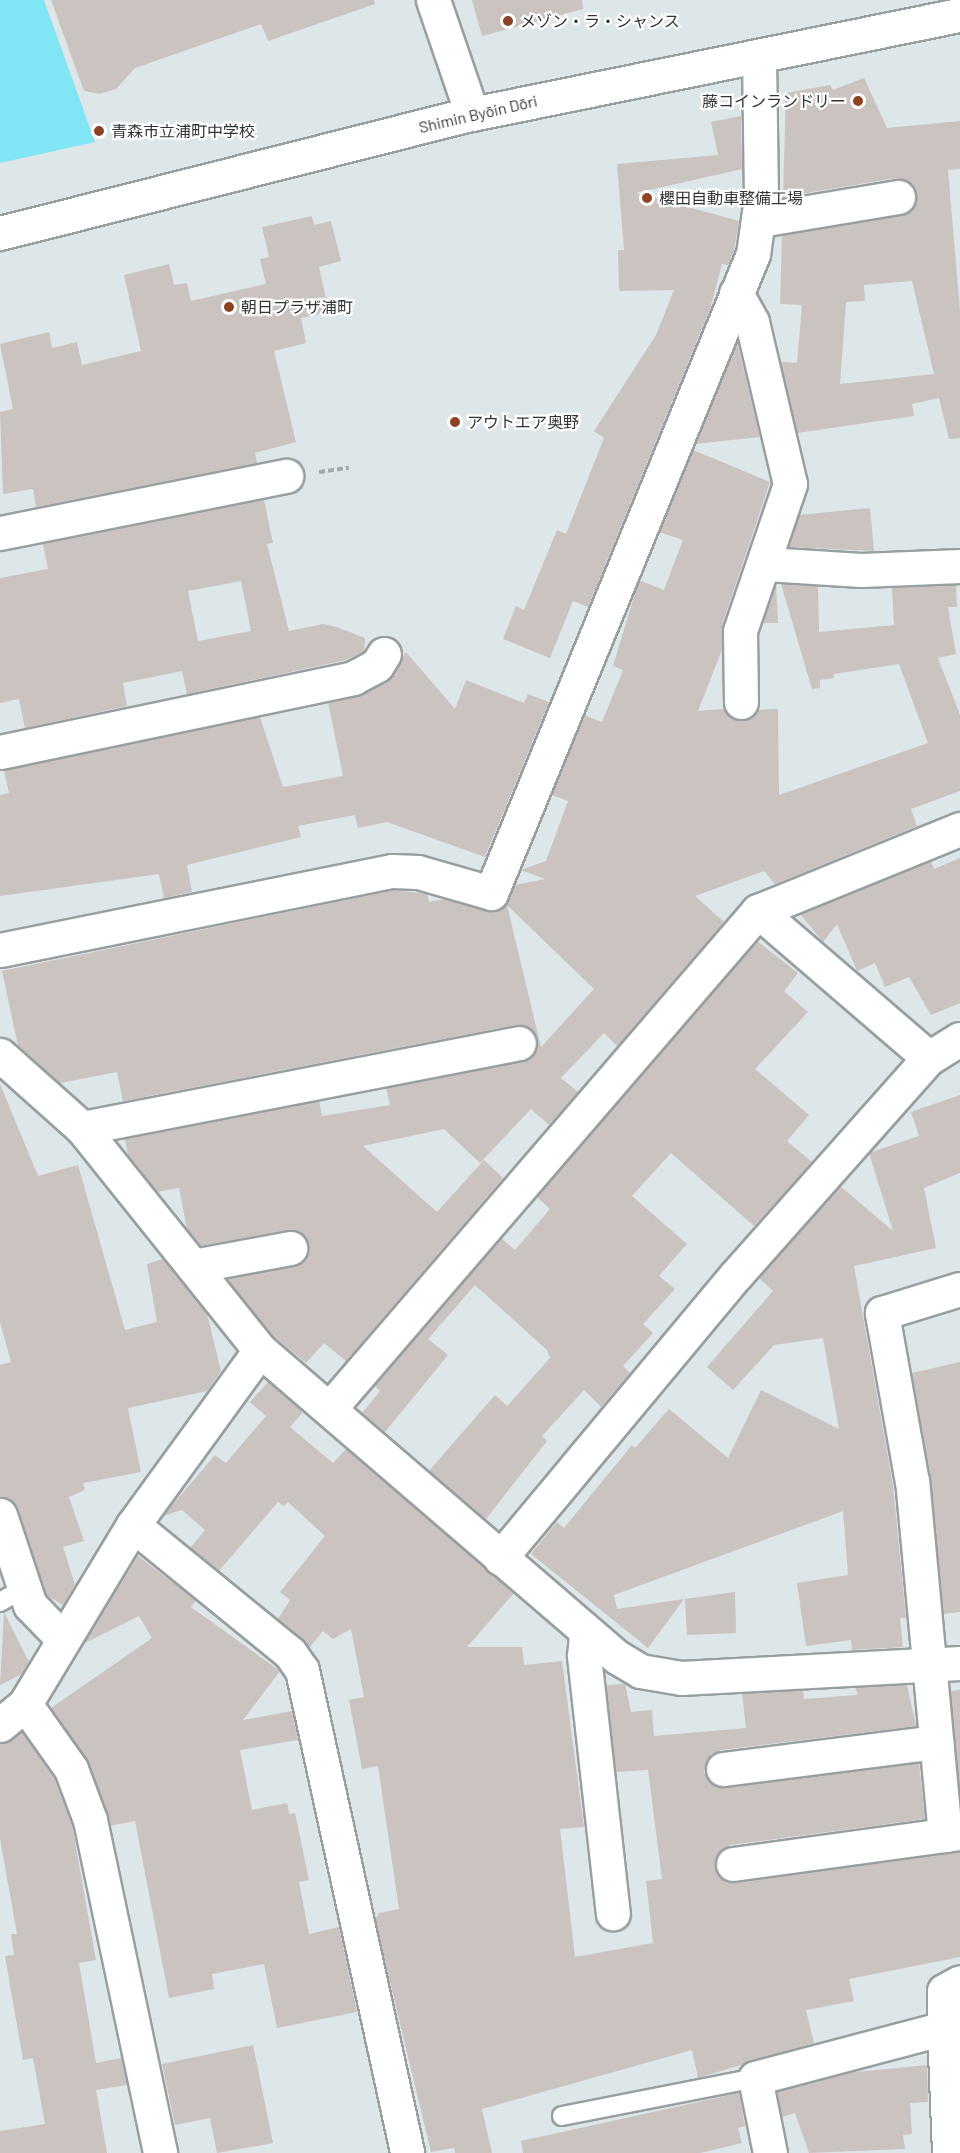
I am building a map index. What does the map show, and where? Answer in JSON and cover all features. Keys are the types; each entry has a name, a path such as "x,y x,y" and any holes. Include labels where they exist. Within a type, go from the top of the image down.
{"street":[{"path":"433,0 472,114"},
{"name":"Shimin Byōin Dōri","path":"0,233 472,114 960,15"},
{"path":"0,950 392,870 418,872 492,893 736,293 760,220 759,56"},
{"path":"760,220 898,197"},
{"path":"736,293 752,322 790,484 766,564 740,631 741,702"},
{"path":"0,533 286,476"},
{"path":"766,564 861,570 960,566"},
{"path":"0,752 353,678 377,665 384,654"},
{"path":"330,1408 758,911 960,829"},
{"path":"758,911 929,1058"},
{"path":"500,1558 736,1275 929,1058 960,1039"},
{"path":"82,1128 519,1043"},
{"path":"0,1055 82,1128 260,1350 330,1408 586,1634 640,1671 681,1678 946,1664"},
{"path":"193,1266 290,1248"},
{"path":"733,1864 952,1834 936,1742 946,1664 882,1313 960,1289"},
{"path":"0,1725 25,1704 61,1637 133,1525 260,1350"},
{"path":"0,1515 12,1595 61,1637"},
{"path":"133,1525 290,1653 302,1670 407,2153"},
{"path":"586,1634 584,1656 613,1913"},
{"path":"25,1704 71,1769 90,1820 160,2153"},
{"path":"723,1769 936,1742"},
{"path":"949,2153 944,1991 960,1982"},
{"path":"770,2153 755,2078 944,2028"}],"lane":[{"path":"562,2116 755,2078"}],"shaded area":[{"path":"0,0 44,0 95,142 0,163"}],"building":[{"path":"51,0 374,0 375,4 268,41 261,24 135,68 116,89 100,94 84,91"},
{"name":"メゾン・ラ・シャンス","path":"472,0 582,0 583,9 482,36"},
{"path":"864,78 887,128 960,121 960,169 948,170 960,310 960,438 949,439 939,398 912,404 914,416 797,433 781,362 797,363 802,305 780,304 782,235 902,215 910,211 917,195 912,185 896,178 783,197 786,93 830,85 833,90","holes":["912,281 934,374 840,384 846,302 865,301 864,285"]},
{"path":"741,116 742,169 636,193 739,221 734,251 728,265 722,264 710,309 588,607 573,601 550,658 503,639 516,606 524,610 557,530 566,534 604,438 594,431 656,335 674,290 619,291 618,250 624,250 617,164 718,155 711,122"},
{"path":"312,216 314,225 331,221 341,261 319,267 329,312 301,318 306,343 274,351 296,442 255,453 257,463 36,507 33,489 3,494 0,412 13,409 0,344 49,332 52,348 77,342 82,365 141,351 124,275 169,264 174,285 187,283 191,301 266,284 260,259 269,257 262,227"},
{"path":"737,342 760,437 695,444"},
{"path":"693,450 770,482 722,625 722,650 698,711 724,709 742,721 758,710 778,709 779,795 928,743 899,664 834,674 834,678 820,680 820,688 812,689 781,584 818,586 819,632 894,625 892,588 956,585 957,607 948,607 956,654 938,658 960,715 960,791 911,809 917,826 775,884 764,871 695,896 724,922 617,1046 604,1033 561,1078 578,1092 549,1125 531,1109 480,1163 444,1129 363,1146 437,1212 484,1160 503,1178 346,1361 324,1343 306,1363 271,1334 227,1279 302,1263 308,1254 305,1236 287,1230 200,1246 187,1229 179,1188 157,1192 128,1155 125,1139 319,1101 322,1116 390,1105 386,1088 531,1057 537,1049 533,1031 515,1025 123,1101 117,1072 60,1083 18,1046 2,971 394,890 427,894 429,902 444,899 494,911 503,907 515,885 545,879 521,870 546,861 568,801 552,795 584,715 602,722 623,670 613,666 639,580 664,590 683,540 659,532","holes":["507,905 594,989 541,1047"]},
{"path":"264,500 273,543 267,544 289,631 323,624 337,627 365,638 364,651 346,660 187,694 182,671 123,683 127,706 25,728 19,699 0,703 0,578 48,569 43,544","holes":["241,581 251,631 198,641 188,591"]},
{"path":"870,508 874,551 789,547 799,515"},
{"path":"776,583 778,623 763,623"},
{"path":"406,652 455,709 466,680 524,703 528,694 549,702 485,857 387,822 358,828 355,815 298,826 301,837 187,865 192,892 164,898 159,874 0,896 0,795 9,793 4,770 260,717 283,787 343,776 328,702 386,681"},
{"path":"960,858 960,1003 931,1015 909,977 885,987 875,963 857,971 837,924 823,942 800,914 931,861 934,869"},
{"path":"757,941 798,973 784,991 808,1012 755,1069 809,1115 787,1141 812,1162 754,1226 671,1153 632,1196 687,1244 659,1276 675,1289 643,1324 653,1333 623,1366 630,1373 601,1407 584,1390 542,1436 547,1441 486,1519 429,1471 495,1395 507,1406 550,1358 547,1350 475,1285 428,1339 448,1355 385,1432 362,1413 380,1391 374,1385 501,1238 515,1250 550,1209 537,1197"},
{"path":"0,1084 38,1176 78,1165 125,1330 157,1322 147,1264 163,1259 207,1314 221,1371 207,1391 128,1408 141,1472 83,1483 85,1490 69,1497 84,1541 63,1547 75,1585 63,1605 46,1595 18,1509 0,1497 0,1365 11,1362 0,1322"},
{"path":"960,1095 960,1173 924,1188 936,1248 854,1266 893,1485 906,1618 900,1618 903,1647 852,1650 851,1640 806,1646 797,1583 848,1575 843,1511 614,1595 617,1609 684,1599 648,1648 531,1554 557,1522 564,1528 632,1445 635,1448 669,1409 728,1458 761,1390 839,1429 823,1338 774,1345 733,1390 707,1367 773,1291 759,1278 840,1186 893,1231 869,1153 919,1136 911,1112"},
{"path":"960,1362 960,1612 943,1614 931,1480 912,1373"},
{"path":"268,1382 303,1412 290,1427 333,1463 346,1449 514,1593 467,1647 522,1647 524,1665 562,1661 584,1827 560,1829 575,1957 653,1943 646,1881 662,1879 648,1770 616,1772 606,1685 625,1684 631,1712 652,1710 654,1736 746,1728 742,1693 803,1690 804,1699 857,1695 856,1687 907,1685 916,1726 721,1750 711,1754 704,1771 708,1781 725,1788 919,1763 925,1819 730,1845 716,1856 715,1867 725,1881 736,1883 960,1852 960,1957 849,1979 854,2001 806,2010 814,2043 698,2078 692,2050 482,2109 492,2153 455,2153 454,2148 431,2152 375,1920 379,1913 399,1909 378,1766 362,1769 349,1700 364,1697 351,1629 333,1639 323,1631 309,1648 278,1619 290,1600 280,1592 325,1536 288,1502 284,1506 278,1502 219,1571 190,1548 205,1530 182,1510 163,1516 215,1455 226,1463 266,1416 250,1402"},
{"path":"138,1556 196,1600 191,1607 280,1671 243,1720 292,1711 298,1740 240,1750 252,1810 287,1803 289,1814 295,1813 309,1880 299,1882 309,1934 339,1927 357,2012 277,2028 264,1964 212,1974 214,1989 169,1998 135,1821 110,1826 88,1762 51,1708 152,1638 139,1616 83,1644"},
{"path":"735,1592 736,1633 687,1635 685,1599"},
{"path":"4,1612 29,1662 20,1675 0,1685"},
{"path":"960,1690 960,1794 950,1691"},
{"path":"21,1731 54,1778 72,1825 96,1960 79,1963 96,2063 121,2058 127,2085 96,2090 107,2153 0,2153 0,2131 45,2124 33,2058 23,2060 5,1956 14,1955 11,1934 17,1934 0,1838 0,1744"},
{"path":"253,2045 273,2143 217,2153 210,2118 175,2125 162,2064"},
{"path":"927,2065 928,2102 910,2103 912,2134 903,2135 905,2149 809,2153 795,2113 782,2117 777,2092 846,2073"},
{"path":"739,2093 745,2126 738,2128 742,2143 700,2153 523,2153 521,2141"}],"place":[{"name":"メゾン・ラ・シャンス","path":"508,21"},
{"name":"藤コインランドリー","path":"858,101"},
{"name":"青森市立浦町中学校","path":"99,131"},
{"name":"櫻田自動車整備工場","path":"647,198"},
{"name":"朝日プラザ浦町","path":"229,307"},
{"name":"アウトエア奥野","path":"455,422"}]}
